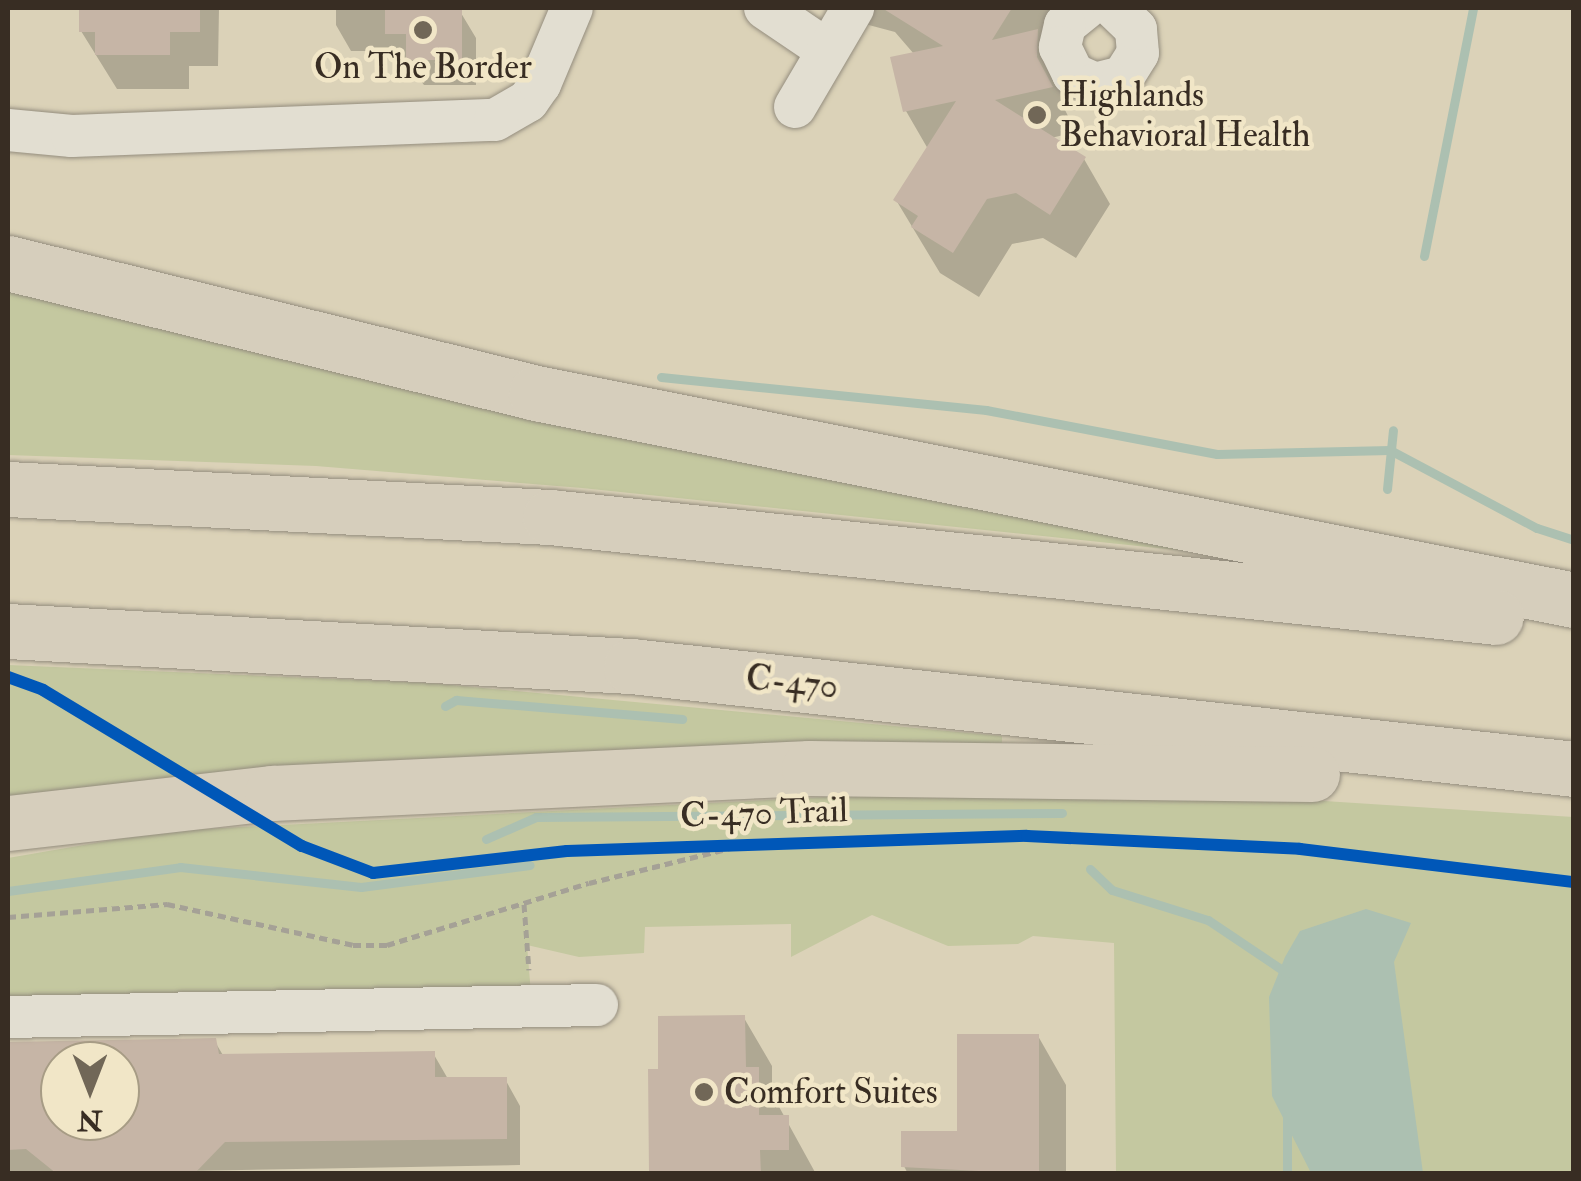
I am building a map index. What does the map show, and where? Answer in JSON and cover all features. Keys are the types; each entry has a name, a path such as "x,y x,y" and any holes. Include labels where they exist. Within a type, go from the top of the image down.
{"highway":[{"path":"17,258 536,394 1574,600"},
{"path":"8,489 568,518 1574,626"},
{"name":"C-470","path":"8,632 612,664 1574,769"},
{"path":"8,823 315,790 908,766 1239,769 1574,797"}],"lane":[{"path":"8,130 72,136 495,120 528,101 540,84 572,8"},
{"path":"765,8 827,50"},
{"path":"795,107 853,8"},
{"path":"1086,8 1065,25 1060,47 1073,74 1095,84 1122,77 1138,52 1132,22 1114,8"},
{"path":"8,1017 597,1006"}],"path":[{"path":"8,917 166,904 376,946 745,846"},
{"path":"524,904 532,1006"}],"green space":[{"path":"8,283 438,397 1187,545 1186,551 582,488 316,466 8,455"},
{"path":"8,665 430,683 1002,736 1002,743 8,799"},
{"path":"884,794 1230,795 1573,817 1573,1173 1116,1173 1114,943 1033,936 1018,944 948,946 872,915 791,957 791,924 645,927 644,953 579,957 527,945 532,1006 8,1006 8,858 165,831"}],"shaded area":[{"path":"1366,909 1411,923 1394,962 1423,1173 1311,1173 1272,1096 1269,997 1285,957 1300,931"}],"building":[{"path":"79,8 200,8 200,32 170,32 170,55 95,55 95,32 79,32"},
{"name":"On The Border","path":"385,8 462,9 462,60 406,60 406,34 385,34"},
{"name":"Highlands Behavioral Health","path":"882,8 1012,8 992,40 1038,29 1037,57 1053,87 995,100 1086,157 1050,215 1016,193 987,199 953,253 911,227 918,216 893,200 956,101 903,112 890,57 943,46"},
{"name":"Comfort Suites","path":"745,1015 746,1067 759,1067 759,1115 789,1115 789,1150 760,1150 761,1174 649,1174 648,1069 658,1069 658,1016"},
{"path":"957,1034 1039,1034 1039,1174 901,1167 901,1131 957,1131"},
{"path":"216,1038 219,1054 435,1051 435,1077 507,1077 507,1139 225,1142 194,1174 57,1174 26,1149 8,1150 8,1042 40,1041 40,1141 140,1141 140,1041 60,1041"}],"waterway":[{"path":"1424,256 1473,8"},
{"path":"661,377 986,410 1217,454 1390,450 1537,528 1574,540"},
{"path":"1387,489 1393,430"},
{"path":"445,706 456,700 682,719"},
{"path":"486,839 536,817 1062,813"},
{"path":"8,891 180,867 361,887 530,865"},
{"path":"1090,869 1112,890 1208,920 1287,973"},
{"path":"1287,1116 1287,1174"}],"cycle path":[{"name":"C-470 Trail","path":"8,677 43,690 302,846 373,873 567,851 1027,836 1300,849 1574,882"}],"place":[{"name":"On The Border","path":"423,30"},
{"name":"Highlands Behavioral Health","path":"1037,115"},
{"name":"Comfort Suites","path":"704,1092"}]}
